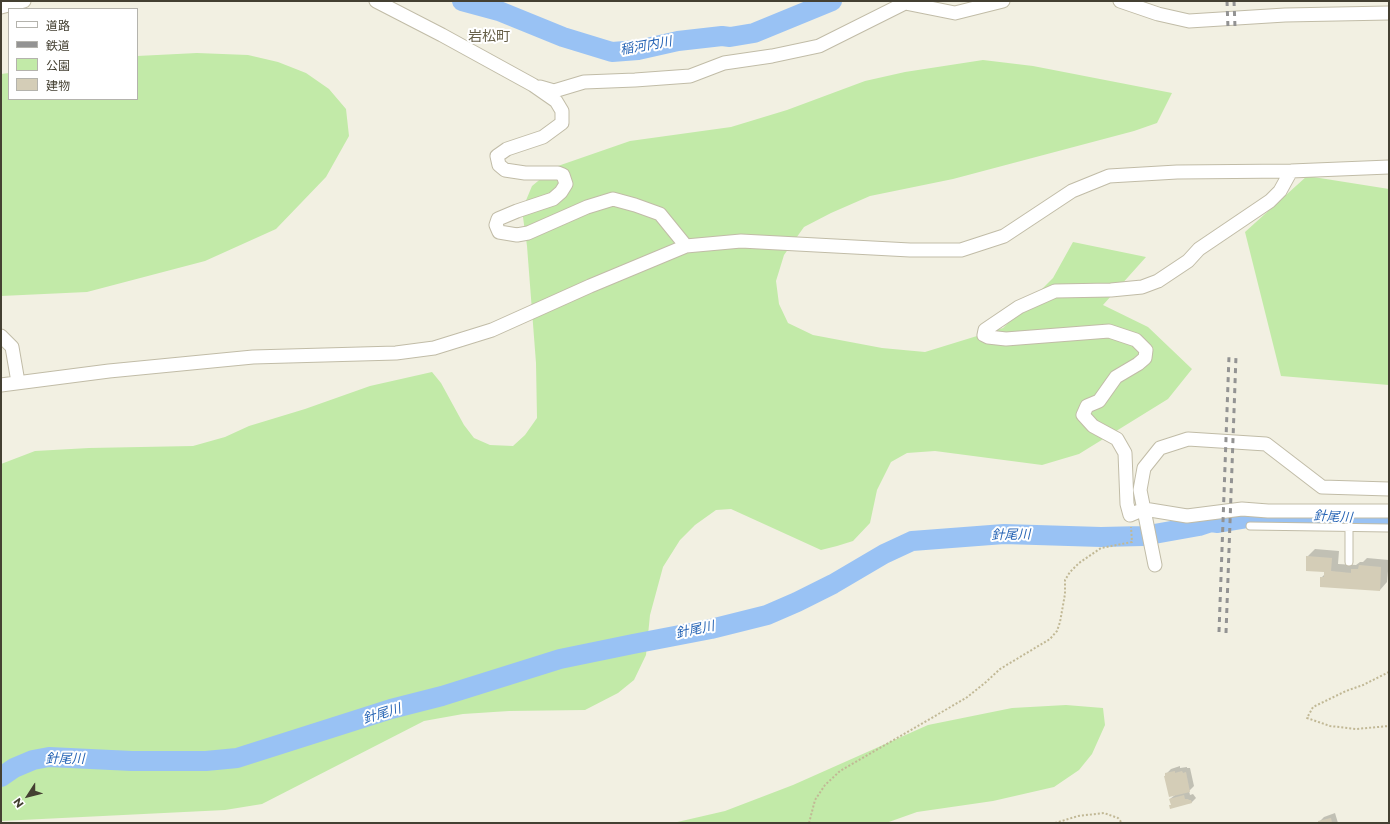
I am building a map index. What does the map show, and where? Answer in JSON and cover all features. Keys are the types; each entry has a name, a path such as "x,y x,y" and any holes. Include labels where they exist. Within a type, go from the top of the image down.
{"street":[{"path":"1,7 24,1"},
{"path":"376,1 533,84 556,101 562,111 562,123 544,137 507,149 497,156 499,165 505,170 525,173 563,175 566,184 561,192 553,199 517,211 498,220 496,225 499,232 517,235 528,233 588,207 613,199 660,214 686,246"},
{"path":"533,84 554,91 584,82 690,76 724,63 772,56 819,46 905,2 955,13 1003,1"},
{"path":"1120,1 1158,14 1189,21 1285,15 1389,13"},
{"path":"1,385 109,371 253,357 396,353 434,348 492,330 590,286 686,246 741,241 910,250 961,250 1004,236 1072,191 1109,176 1177,172 1291,171 1389,167"},
{"path":"1291,171 1280,191 1270,201 1199,249 1188,261 1158,281 1142,286 1111,290 1055,291 1019,307 985,330 984,335 988,337 1006,339 1109,331 1136,340 1146,350 1145,358 1116,377 1099,401 1087,406 1083,415 1093,426 1118,439 1125,453 1127,504 1130,515 1145,512 1187,516 1242,509 1268,511 1389,511"},
{"path":"1,336 12,347 18,382"},
{"path":"1155,565 1140,490 1144,468 1160,448 1188,439 1266,444 1322,487 1389,489"}],"lane":[{"path":"1250,526 1389,528"},
{"path":"1349,527 1349,562"}],"path":[{"path":"809,823 815,800 825,785 840,771 966,698 1000,669 1050,639 1057,631 1060,622 1065,594 1065,580 1070,572 1079,563 1101,548 1132,542 1130,523"},
{"path":"1389,672 1313,707 1307,718 1330,726 1356,729 1389,726"},
{"path":"1055,823 1078,816 1104,813 1118,818 1122,823"}],"green space":[{"path":"197,53 248,55 278,62 306,73 329,89 346,109 349,136 326,177 276,229 205,261 87,292 1,296 1,74 8,73 8,100 138,100 138,56"},
{"path":"983,60 1033,66 1172,93 1157,123 1134,131 953,179 870,196 804,227 784,255 776,281 779,304 788,323 813,335 882,348 925,352 1003,328 1053,278 1073,242 1146,257 1103,305 1148,327 1192,369 1168,399 1079,454 1042,465 935,451 907,453 891,462 877,490 870,523 853,541 821,550 731,509 716,510 695,525 680,540 663,567 650,615 646,655 634,680 618,693 585,710 509,711 463,714 424,721 262,804 225,810 1,821 1,464 35,451 89,448 193,446 225,437 249,426 305,409 370,386 432,372 441,383 464,425 474,438 490,445 513,446 525,435 537,418 536,363 527,246 522,210 532,186 555,167 630,141 731,127 787,110 865,81 905,72"},
{"path":"1307,176 1389,189 1389,385 1281,376 1245,232"},
{"path":"1066,705 1103,708 1105,725 1092,754 1079,770 1054,787 993,801 917,812 886,823 673,823 725,811 793,785 928,725 1012,708"}],"building":[{"path":"1306,556 1332,558 1331,571 1351,573 1351,569 1358,569 1359,565 1381,567 1380,591 1320,587 1320,577 1324,577 1324,572 1306,571"},
{"path":"1175,771 1175,773 1182,771 1183,773 1186,772 1190,792 1169,797 1164,776 1165,773"},
{"path":"1184,795 1185,799 1191,800 1192,803 1170,809 1169,805 1171,805 1169,799"},
{"path":"1331,818 1332,823 1318,823 1318,821"}],"waterway":[{"name":"稲河内川","path":"462,1 499,11 563,37 612,52 638,50 678,41 722,36 730,37 754,33 832,1"},
{"name":"針尾川","path":"1,777 14,768 33,760 49,757 132,761 206,761 237,758 391,709 442,696 560,659 711,629 767,615 833,584 884,554 912,541 1004,534 1101,537 1143,536 1199,526 1211,522 1218,523 1260,516 1308,516 1389,521"}],"railway":[{"path":"1227,1 1228,28"},
{"path":"1234,1 1235,27"},
{"path":"1219,632 1229,356"},
{"path":"1226,633 1236,356"}],"district":[{"name":"岩松町","path":"489,37"}]}
